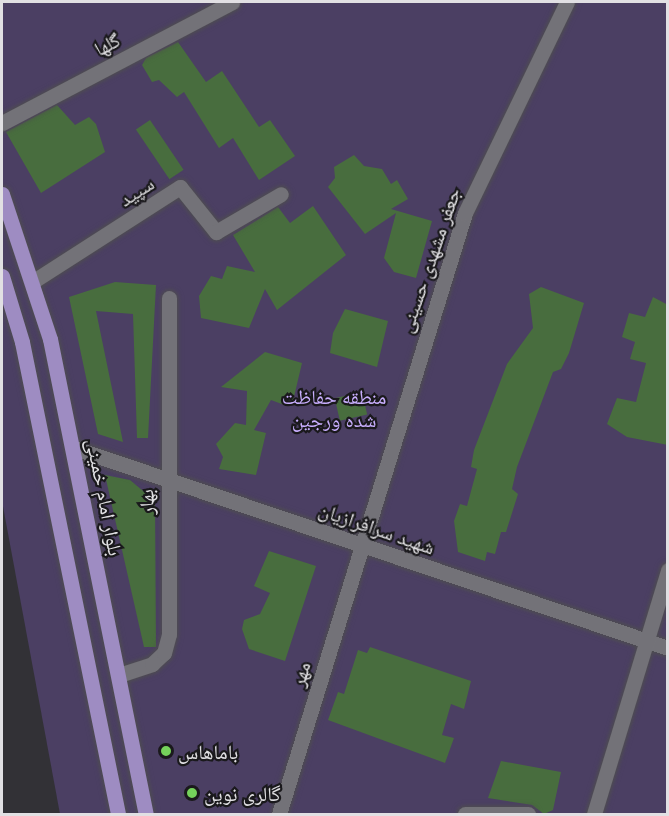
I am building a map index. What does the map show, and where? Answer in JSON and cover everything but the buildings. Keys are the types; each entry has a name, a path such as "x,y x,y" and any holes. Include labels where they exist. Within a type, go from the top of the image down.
{"main road":[{"name":"بلوار امام خمینی","path":"2,194 32,282 74,448 146,814"},
{"path":"2,276 22,342 118,814"}],"street":[{"name":"گلها","path":"2,123 232,2"},
{"name":"جعفر مشهدی حسینی","path":"362,545 465,213 567,2"},
{"name":"سپید","path":"32,282 180,187 216,232 281,194"},
{"name":"بهار","path":"119,675 152,664 164,653 169,633 167,480 169,298"},
{"name":"شهید سرافرازیان","path":"74,448 668,648"},
{"name":"مهر","path":"279,814 362,545"},
{"path":"594,814 668,570"},
{"path":"465,814 528,814"}],"green space":[{"name":"منطقه حفاظت شده ورجین","path":"2,2 667,2 667,814 60,814 2,501"}],"place":[{"name":"باماهاس","path":"166,751"},
{"name":"گالری نوین","path":"192,793"}]}
